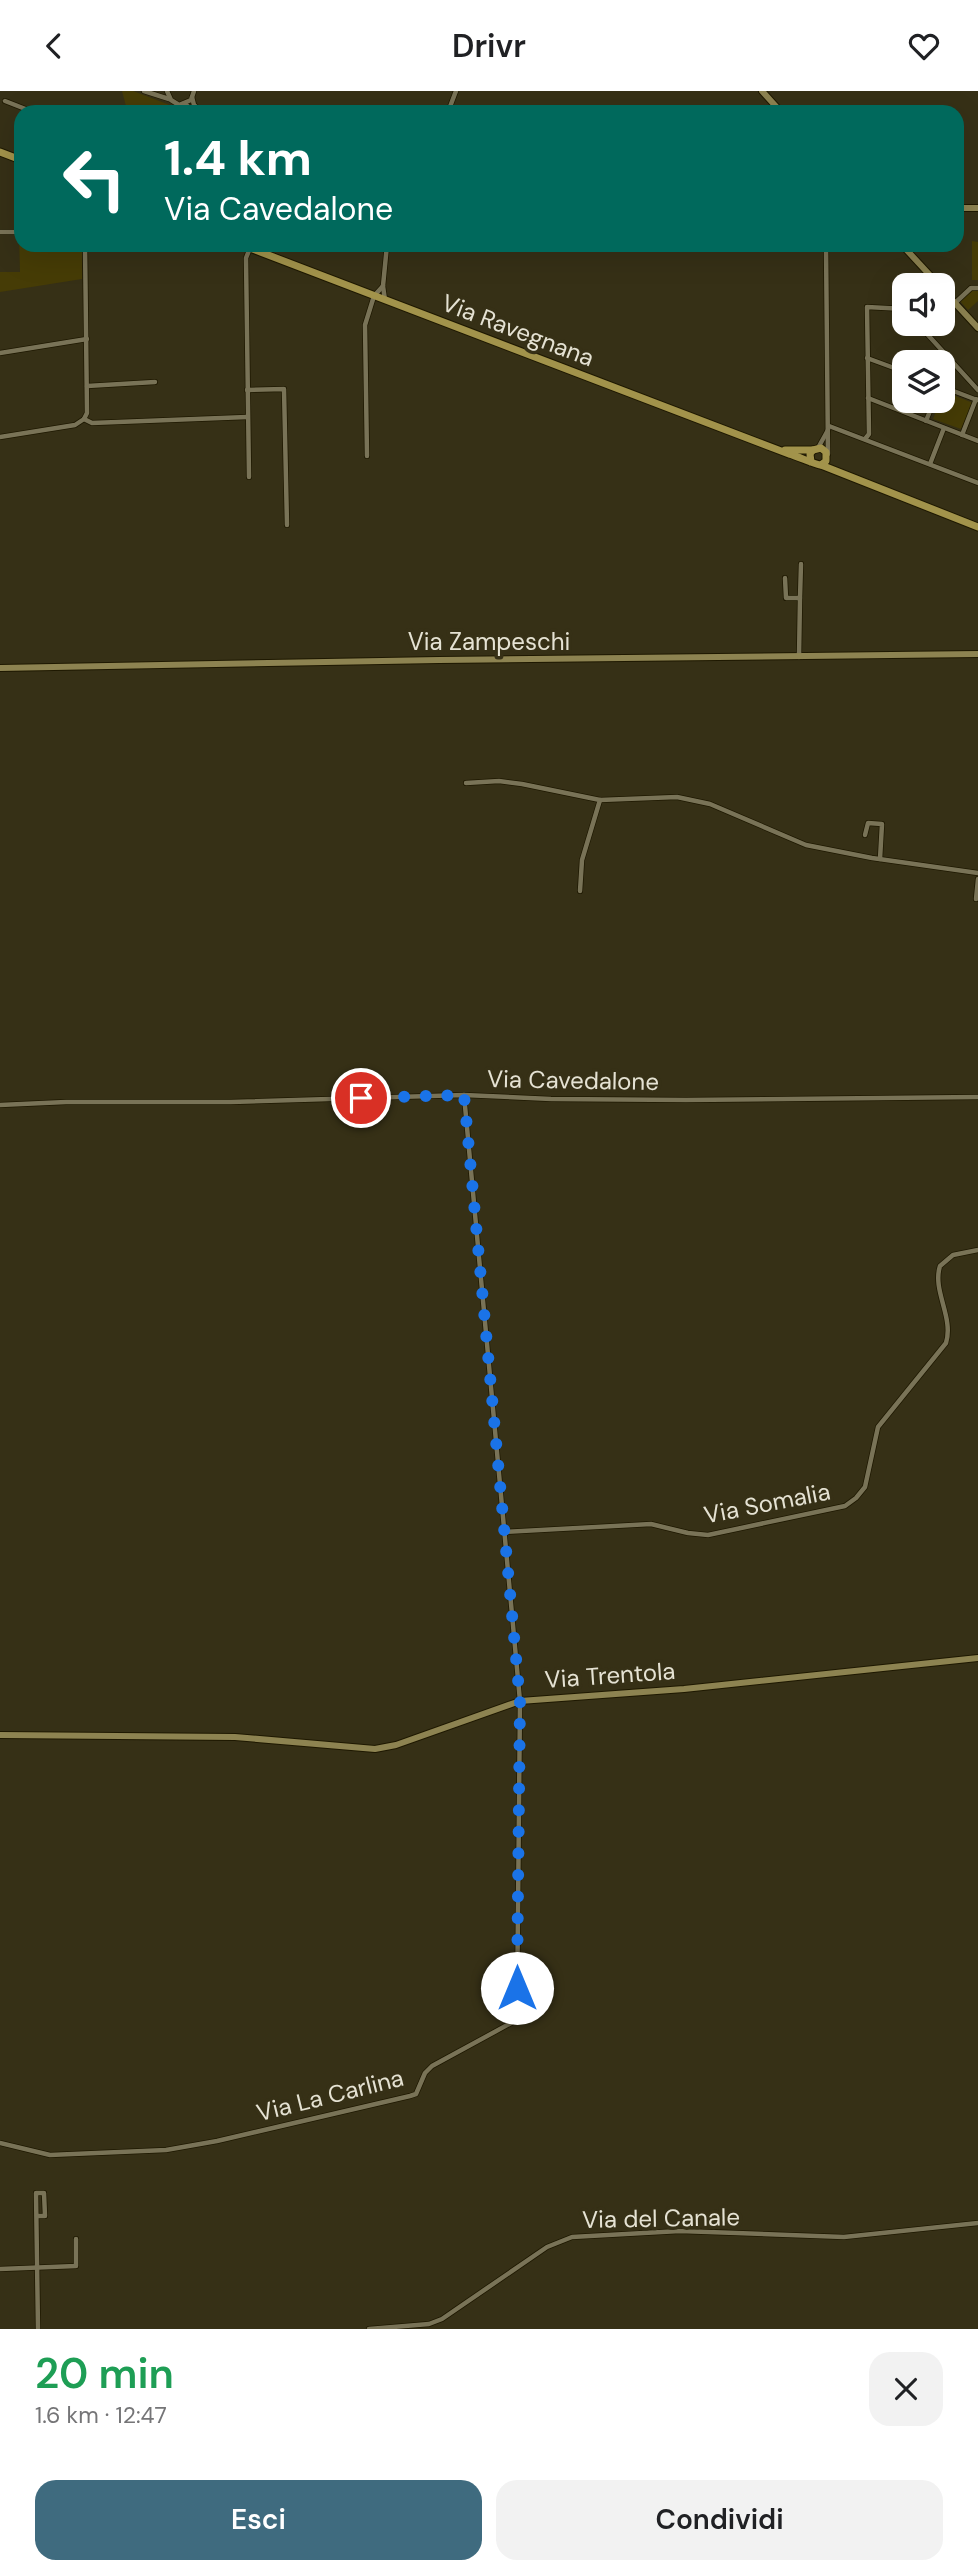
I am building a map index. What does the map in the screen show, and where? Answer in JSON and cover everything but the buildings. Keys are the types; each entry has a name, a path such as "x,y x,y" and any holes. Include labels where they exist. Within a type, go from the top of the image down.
{"main road":[{"name":"Via Ravegnana","path":"261,252 811,462 825,460"},
{"name":"Via Ravegnana","path":"781,450 816,449"},
{"path":"811,462 810,454 816,449 824,450 825,460 836,473 978,527"}],"street":[{"path":"145,91 165,91 171,100"},
{"path":"145,91 179,105 185,104 193,94"},
{"path":"762,91 775,105"},
{"path":"5,101 15,105"},
{"path":"0,437 75,425 84,419 88,408 85,252"},
{"path":"246,252 248,477"},
{"path":"385,300 383,286 386,252"},
{"path":"825,460 829,428 826,252"},
{"path":"908,252 928,273"},
{"path":"367,456 365,325 374,296 383,286"},
{"path":"978,288 971,288 955,303 978,328"},
{"path":"865,439 869,433 867,307 892,308"},
{"path":"929,336 978,390"},
{"path":"0,352 87,339"},
{"path":"867,358 892,367"},
{"path":"87,386 155,382"},
{"path":"247,390 284,389 287,525"},
{"path":"955,392 977,400 962,435"},
{"path":"868,398 978,441"},
{"path":"926,421 929,413"},
{"path":"84,419 92,423 247,417"},
{"path":"829,428 865,439 978,483"},
{"path":"816,449 829,428"},
{"path":"930,464 944,428"},
{"path":"799,657 801,564"},
{"path":"785,577 786,598 800,598"},
{"name":"Via Zampeschi","path":"0,668 978,654"},
{"path":"466,783 522,783 600,800 677,797 710,804 806,845 978,873"},
{"path":"580,891 582,860 600,800"},
{"path":"865,835 868,823 882,824 880,859"},
{"path":"976,899 978,879"},
{"name":"Via Cavedalone","path":"0,1105 464,1095 673,1100 978,1097"},
{"name":"Via La Carlina","path":"0,2143 50,2155 166,2150 230,2138 416,2094 425,2073 432,2066 511,2023 517,2014 520,1701 464,1095"},
{"name":"Via Somalia","path":"504,1532 651,1524 708,1535 845,1506 856,1498 864,1487 878,1427 946,1343 949,1332 938,1281 940,1266 953,1255 978,1250"},
{"name":"Via Trentola","path":"0,1735 235,1737 375,1749 396,1745 520,1701 684,1689 978,1658"},
{"path":"37,2216 45,2216 44,2193 36,2193 38,2329"},
{"name":"Via del Canale","path":"369,2329 418,2327 442,2319 547,2247 572,2237 680,2231 844,2237 978,2223"},
{"path":"0,2269 76,2266 76,2239"}],"shaded area":[{"path":"122,91 133,91 170,105 126,105"},
{"path":"972,241 978,242 978,280 972,280"},
{"path":"19,252 82,252 82,279 0,292 0,272 20,272"},
{"path":"973,290 978,290 978,301 968,310 960,301"},
{"path":"955,396 973,403 961,429 933,419 935,413 955,413"}],"route":[{"path":"361,1098 464,1095 520,1701 517,1988"}]}
